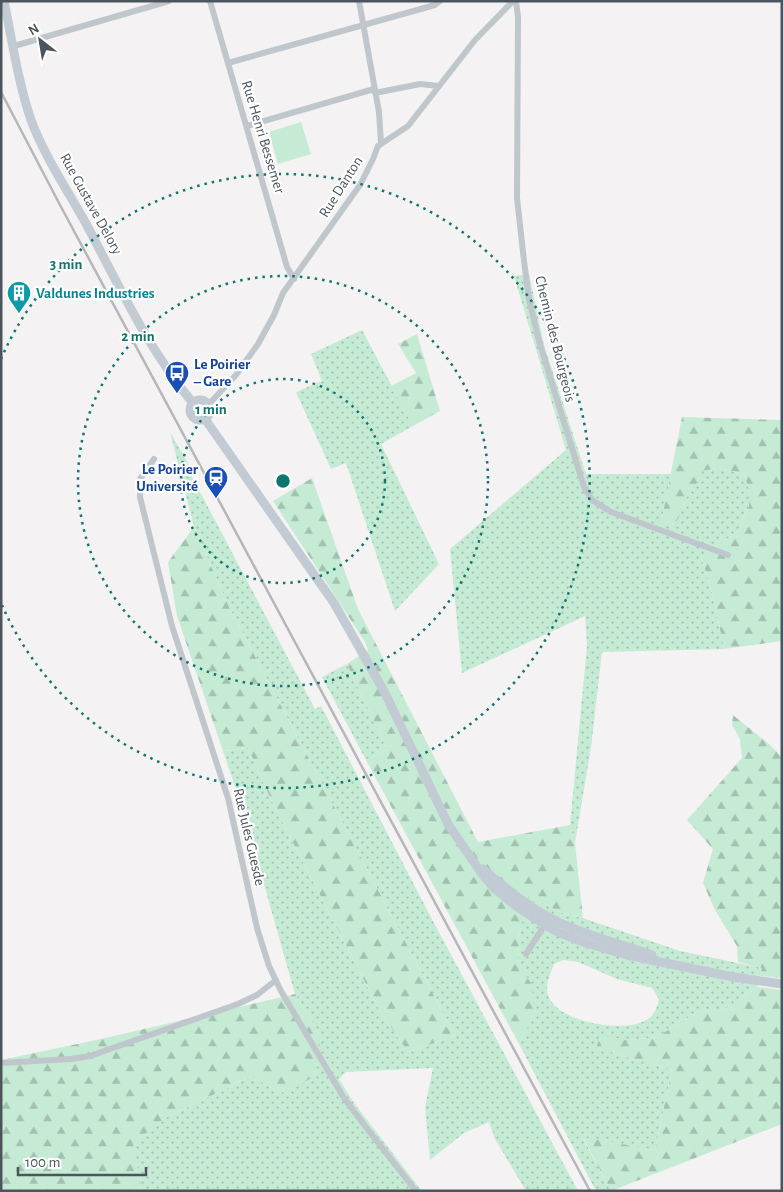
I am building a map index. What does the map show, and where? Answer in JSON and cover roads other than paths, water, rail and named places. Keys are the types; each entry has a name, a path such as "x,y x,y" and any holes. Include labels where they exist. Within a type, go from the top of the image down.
{"street":[{"name":"Rue Gustave Delory","path":"4,1 32,120 50,160 148,339 193,403"},
{"path":"14,46 169,1"},
{"name":"Rue Henri Bessemer","path":"210,1 287,267 294,279"},
{"path":"359,1 379,112 381,143 408,126 480,34 514,1"},
{"name":"Chemin des Bourgeois","path":"514,1 518,17 517,198 529,299 539,340 584,487 592,500 612,512 728,555"},
{"path":"228,63 440,2"},
{"path":"247,126 375,91 420,84 439,86"},
{"name":"Rue Danton","path":"209,404 236,375 258,344 274,315 283,293 355,193 373,159 376,149 381,143"},
{"path":"200,400 209,404 210,413 205,419 199,420 192,416 190,410 193,403 200,400"},
{"path":"205,419 311,569 347,624 385,693 444,816 471,859 494,888 516,906 547,921 568,936 599,947 742,979 782,984"},
{"name":"Rue Jules Guesde","path":"154,460 140,479 140,497 172,626 228,798 259,936 276,980 340,1092 416,1191"},
{"path":"526,954 547,921"},
{"path":"1,1063 71,1059 99,1054 238,1004 257,995 276,980"}],"railway":[{"path":"1,92 590,1191"}],"place":[{"name":"Valdunes Industries","path":"19,314"},
{"name":"Le Poirier – Gare","path":"177,394"},
{"name":"Le Poirier Université","path":"216,499"}]}
